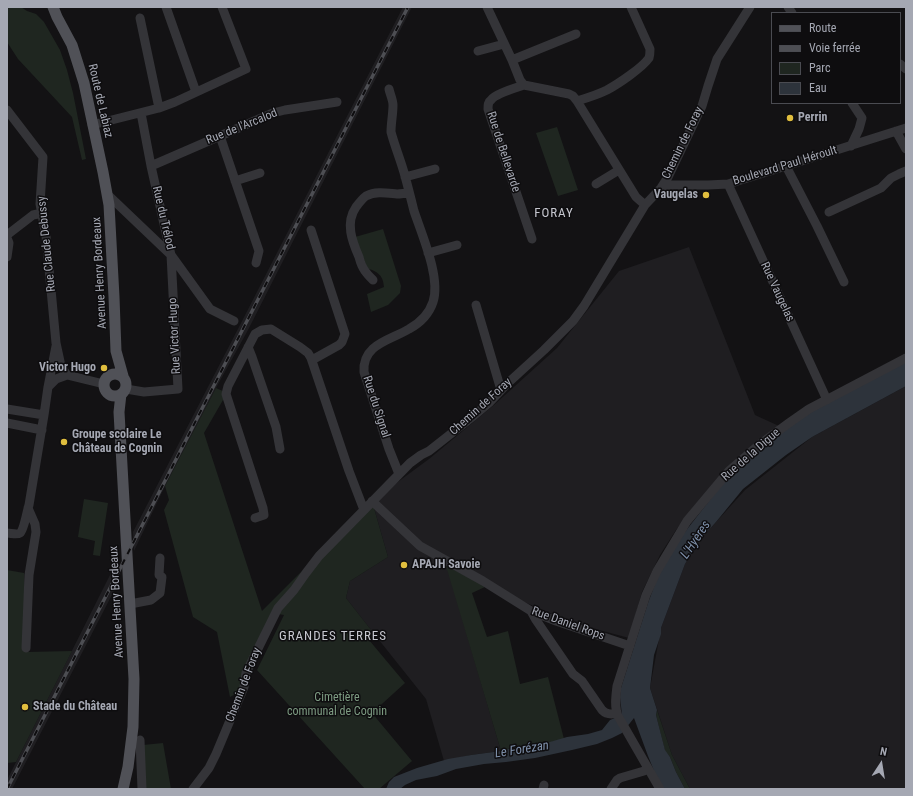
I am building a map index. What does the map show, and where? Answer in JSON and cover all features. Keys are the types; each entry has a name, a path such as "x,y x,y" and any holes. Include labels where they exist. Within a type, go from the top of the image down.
{"main road":[{"name":"Route de Labiaz","path":"45,7 55,12 72,45 84,83 107,194"},
{"name":"Avenue Henry Bordeaux","path":"107,194 115,304 116,351 111,374"},
{"name":"Avenue Henry Bordeaux","path":"116,351 123,376"},
{"path":"111,374 120,374 127,383 120,393 110,395 105,388 104,384 106,378 111,374"},
{"name":"Avenue Henry Bordeaux","path":"120,393 119,412 134,679 134,726 123,789"}],"street":[{"path":"166,7 196,92"},
{"path":"92,125 159,108 246,69 222,7"},
{"path":"487,7 520,80 524,85 573,96 578,101 636,197 645,205"},
{"path":"578,101 597,94 621,81 649,58 650,49 631,7"},
{"name":"Chemin de Foray","path":"193,789 209,768 216,754 244,687 246,673 278,608 294,590 319,556 416,457 429,451 490,402 573,322 645,205 661,188 668,177 702,106 717,59 750,7"},
{"path":"140,18 159,108"},
{"path":"512,60 576,34"},
{"path":"478,51 504,44"},
{"name":"Rue de Bellevarde","path":"524,85 494,97 489,102 488,109 532,239"},
{"name":"Rue du Signal","path":"388,89 392,97 393,106 391,132 428,253 435,285 433,302 429,311 423,318 409,330 385,340 378,345 368,355 364,367 364,372 389,450 399,474"},
{"name":"Rue de l'Arcalod","path":"151,166 273,113 337,102"},
{"path":"851,146 859,129 862,118 853,104"},
{"name":"Rue Claude Debussy","path":"7,110 43,157 40,204 46,236 56,343 61,366 67,375"},
{"name":"Rue du Trélod","path":"141,113 151,166 171,254 210,309 234,320"},
{"name":"Boulevard Paul Héroult","path":"661,188 670,185 728,184 906,128"},
{"path":"896,131 906,149"},
{"path":"220,136 259,251 256,263"},
{"path":"786,166 844,282"},
{"path":"405,177 435,168"},
{"path":"596,184 619,170"},
{"path":"829,212 881,188 891,178 906,171"},
{"path":"235,181 260,173"},
{"name":"Rue Vaugelas","path":"728,184 827,400"},
{"path":"373,280 365,271 354,246 350,232 351,216 362,199 373,193 409,193"},
{"path":"107,194 171,254"},
{"path":"7,257 9,242 7,236 33,215 42,213"},
{"path":"311,230 345,334 339,345 312,360"},
{"path":"428,253 457,245"},
{"name":"Rue Victor Hugo","path":"120,393 178,389 171,254"},
{"path":"476,305 501,390"},
{"path":"255,518 264,515 263,508 226,394 228,386 255,334 262,330 271,329 308,353 312,360 348,471 364,510"},
{"name":"Rue Claude Debussy","path":"12,533 20,533 23,529 28,508 56,343"},
{"path":"248,347 276,428 280,449"},
{"name":"Rue de la Digue","path":"617,714 617,686 646,595 668,551 687,521 729,471 759,445 810,409 906,358"},
{"path":"48,387 56,378 67,375 104,384"},
{"path":"7,409 44,415"},
{"path":"7,423 42,430"},
{"name":"Rue Daniel Rops","path":"372,501 420,546 484,581 531,611 630,646"},
{"path":"26,648 29,575 36,532 35,524 28,508"},
{"path":"130,604 151,600 160,593 162,577 159,575 160,558"},
{"path":"531,611 573,674 582,681 602,710 606,714 617,714 660,789"},
{"path":"140,740 142,789"},
{"path":"611,789 620,778 644,771 648,768"}],"shaded area":[{"path":"403,7 412,7 248,330 165,486 134,551 133,532"},
{"path":"689,247 755,415 779,426 703,496 676,530 660,555 642,592 629,638 573,623 487,586 447,566 501,751 471,755 444,761 426,699 346,598 350,581 388,557 372,501 429,459 494,405 557,348 619,271"},
{"path":"906,386 906,789 690,789 672,755 650,688 661,628 685,564 698,542 745,490 812,437"},
{"path":"117,561 118,583 12,789 7,789 7,780"}],"green space":[{"path":"7,7 21,7 36,14 44,22 60,50 73,93 86,159 82,160 72,117 18,59 7,42"},
{"path":"557,127 578,190 558,196 536,133"},
{"path":"383,229 401,286 400,293 388,305 371,312 367,294 384,287 381,276 367,268 355,237"},
{"name":"Cimetière communal de Cognin","path":"216,388 227,393 204,433 262,611 372,501 388,557 350,581 346,598 375,635 369,640 405,683 372,713 412,761 379,789 365,789 257,670 284,615 272,613 239,692 230,697 217,632 193,617 164,510 169,500 165,486"},
{"path":"84,499 108,503 100,556 93,555 95,541 78,537"},
{"path":"446,566 487,586 472,593 487,637 508,631 520,684 548,677 564,739 536,746 516,747 501,751"},
{"name":"Stade du Château","path":"7,570 24,573 27,652 72,651 16,762 7,763"},
{"path":"657,710 672,755 690,789 685,789 670,757 665,751 656,715"},
{"path":"163,743 171,789 145,789 143,745"}],"water":[{"path":"906,362 906,386 812,437 786,455 743,489 698,542 685,564 661,628 661,634 654,655 650,688 657,710 656,715 665,750 670,757 685,789 664,789 657,778 634,718 622,733 597,744 535,758 456,769 437,776 416,780 400,789 386,789 389,782 394,777 417,768 448,759 501,751 516,747 536,746 567,737 588,734 602,730 610,720 622,715 620,697 621,688 648,603 660,571 681,537 727,478 768,441 807,414"}],"railway":[{"path":"7,789 408,7"}],"place":[{"name":"Perrin","path":"790,118"},
{"name":"Vaugelas","path":"706,195"},
{"name":"Victor Hugo","path":"104,368"},
{"name":"Groupe scolaire Le Château de Cognin","path":"64,442"},
{"name":"APAJH Savoie","path":"404,565"},
{"name":"Stade du Château","path":"25,707"}],"district":[{"name":"FORAY","path":"554,214"},
{"name":"GRANDES TERRES","path":"333,637"}],"water label":[{"name":"L'Hyères","path":"696,540"},
{"name":"Le Forézan","path":"522,750"}]}
